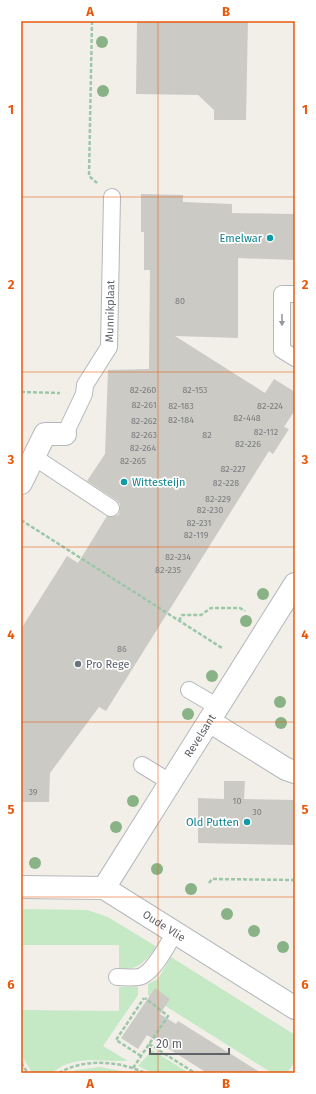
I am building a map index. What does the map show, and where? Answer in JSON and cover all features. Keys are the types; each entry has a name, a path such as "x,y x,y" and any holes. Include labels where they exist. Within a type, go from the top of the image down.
{"street":[{"name":"Munnikplaat","path":"21,483 45,434 65,434"},
{"name":"Revelsant","path":"104,888 295,584"},
{"path":"213,714 286,769 295,772"},
{"path":"21,887 104,888"},
{"name":"Oude Vlie","path":"104,888 295,1008"}],"lane":[{"name":"Munnikplaat","path":"65,434 84,394 85,385 109,347 112,197"},
{"path":"295,294 282,294 282,350 295,358"},
{"path":"34,457 111,508"},
{"path":"189,690 213,714"},
{"path":"142,765 170,782"},
{"path":"117,977 138,977 146,974 159,958 175,932"}],"path":[{"path":"92,21 89,176 100,186"},
{"path":"21,392 65,393"},
{"path":"21,520 222,648"},
{"path":"178,621 182,615 201,615 212,608 240,608 245,611"},
{"path":"209,883 212,879 295,880"},
{"path":"133,1068 168,1016 144,998 116,1040 141,1056"},
{"path":"149,1044 195,1073"},
{"path":"21,1063 28,1073"},
{"path":"59,1073 71,1067 86,1064 109,1064 133,1068 145,1073"}],"green space":[{"path":"21,909 87,910 108,917 157,947 149,957 136,967 119,969 119,945 21,945"},
{"path":"171,957 295,1035 295,1061 287,1073 272,1073 148,995 148,984 158,979"},
{"path":"119,987 138,987 138,995 103,1046 128,1061 79,1061 60,1067 52,1073 32,1073 21,1054 21,1010 119,1011"},
{"path":"152,1050 189,1073 153,1073 138,1066"},
{"path":"100,1067 131,1073 70,1073 76,1070"}],"building":[{"path":"137,21 248,21 246,120 214,120 214,110 198,95 136,94"},
{"path":"141,194 183,195 183,202 232,204 232,213 295,214 295,260 238,258 238,338 175,336 265,393 274,379 295,392 295,410 284,427 289,429 273,454 269,451 106,711 99,707 50,773 49,802 21,802 21,629 67,556 78,563 107,516 111,517 119,514 120,504 87,481 105,454 108,370 149,369 150,270 144,270 144,232 141,232"},
{"name":"Old Putten","path":"224,781 245,781 244,799 295,800 295,845 198,843 198,798 224,799"},
{"path":"155,988 170,999 160,1014 176,1024 178,1021 261,1073 207,1073 147,1035 138,1049 121,1038"}],"place":[{"name":"Emelwar","path":"270,238"},
{"name":"Wittesteijn","path":"124,482"},
{"name":"Pro Rege","path":"78,664"},
{"name":"Old Putten","path":"247,822"}]}
